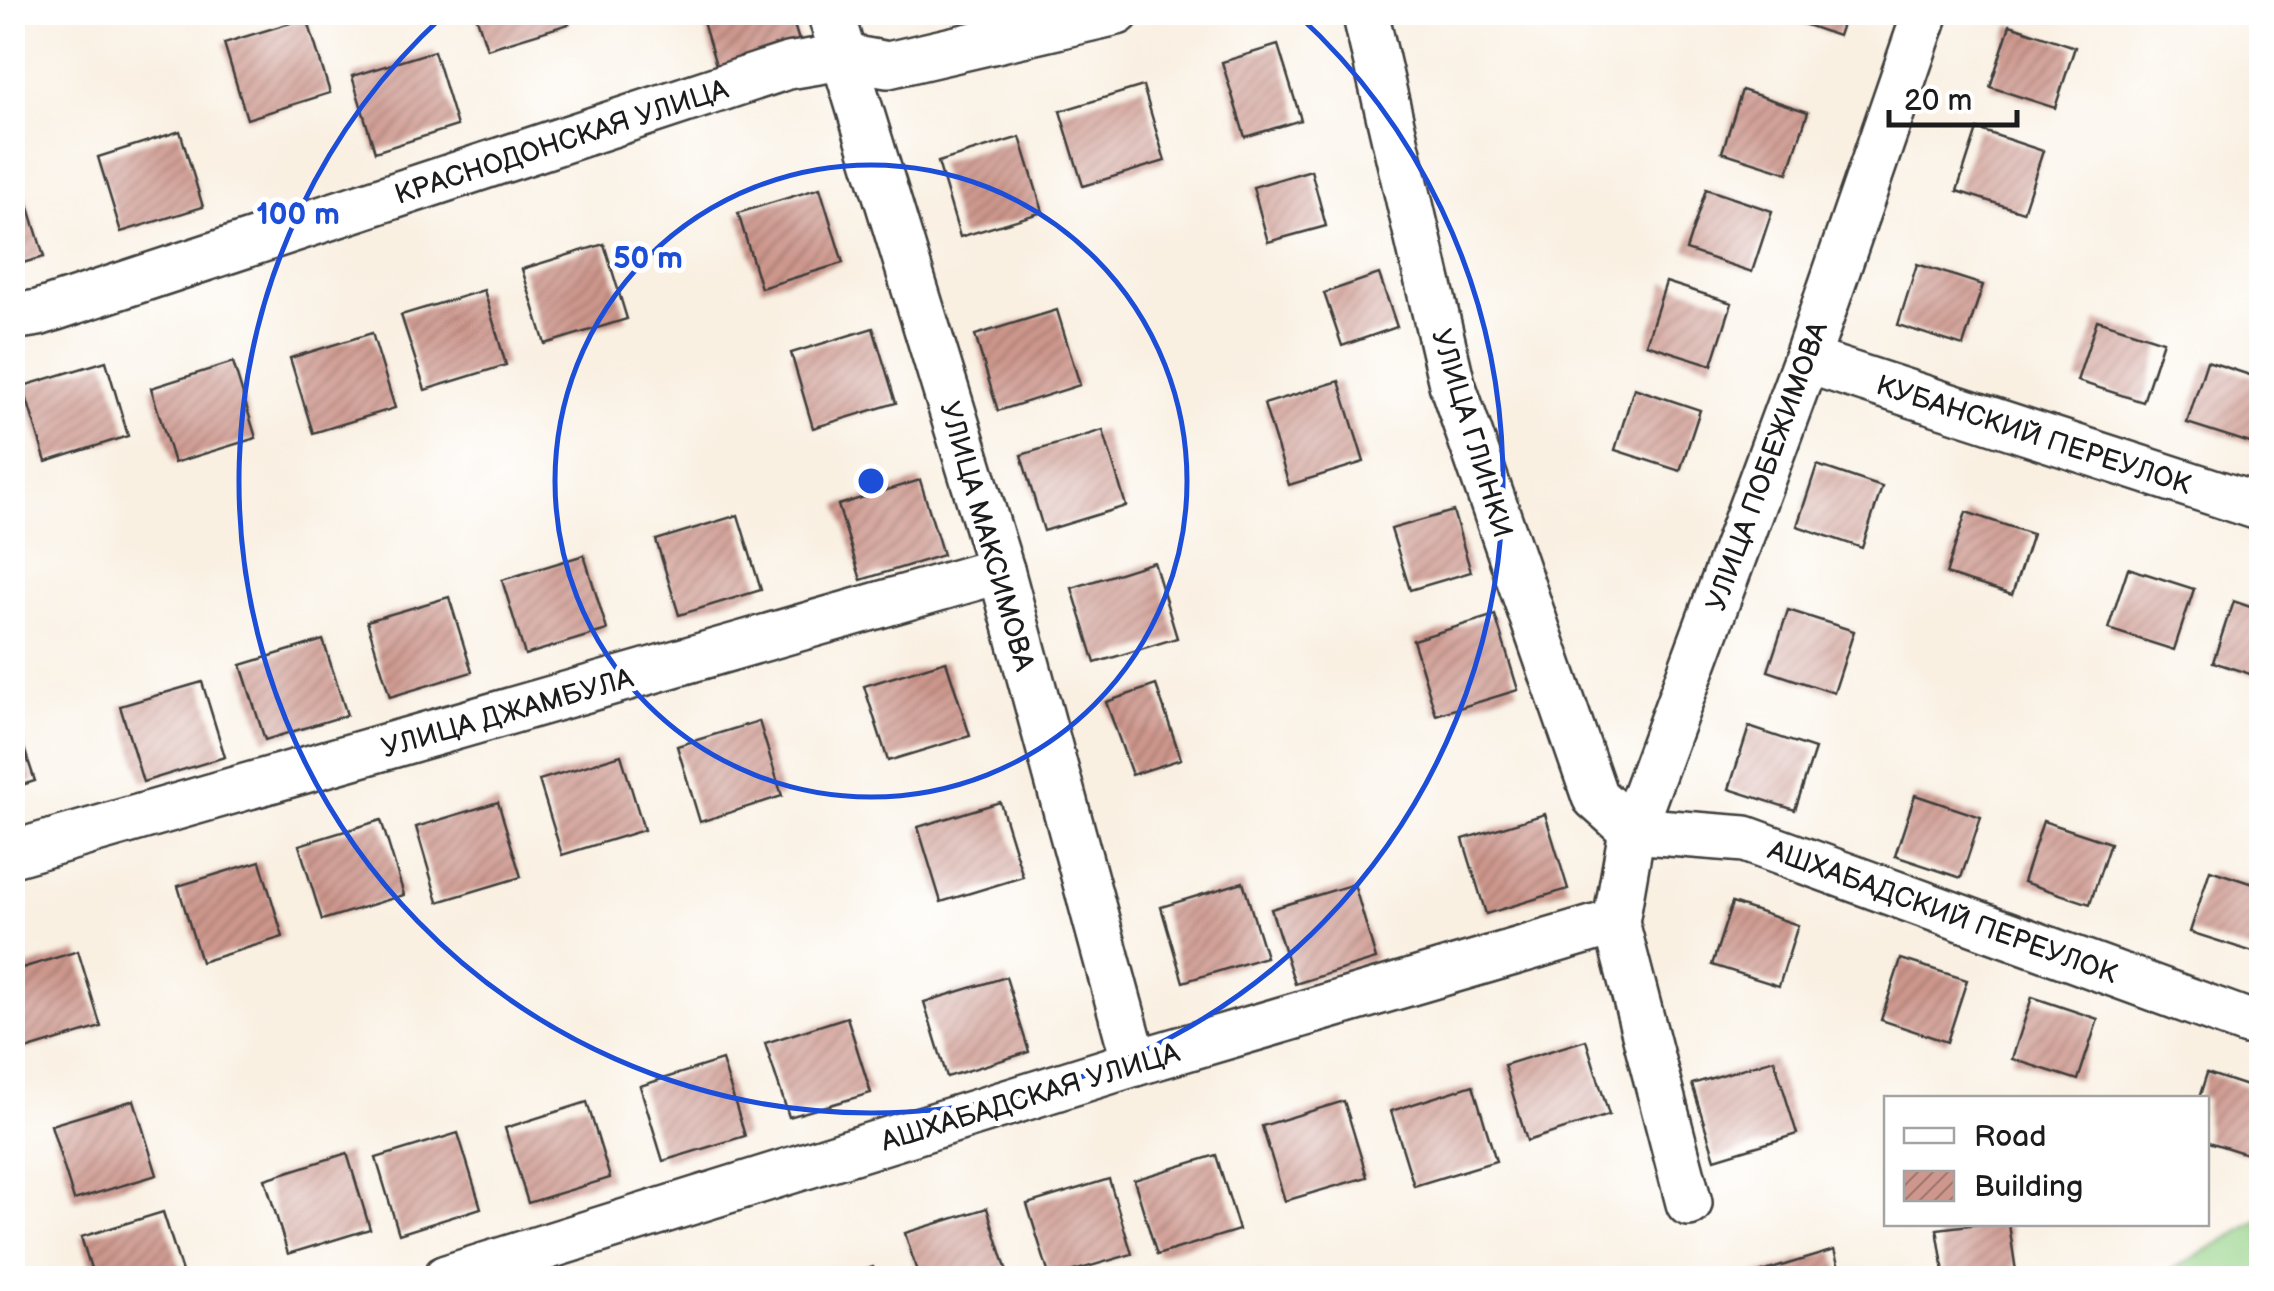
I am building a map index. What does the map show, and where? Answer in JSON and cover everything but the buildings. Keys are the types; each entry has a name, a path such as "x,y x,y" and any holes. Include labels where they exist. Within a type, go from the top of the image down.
{"street":[{"name":"УЛИЦА МАКСИМОВА","path":"830,12 1001,570 1135,1062"},
{"name":"КРАСНОДОНСКАЯ УЛИЦА","path":"12,317 38,314 788,66 842,57 888,65 1117,12"},
{"name":"УЛИЦА ГЛИНКИ","path":"1364,12 1452,384 1594,797 1632,830"},
{"name":"УЛИЦА ПОБЕЖИМОВА","path":"1616,922 1632,830 1806,360 1926,12"},
{"name":"КУБАНСКИЙ ПЕРЕУЛОК","path":"1806,360 2262,508"},
{"name":"УЛИЦА ДЖАМБУЛА","path":"12,854 1001,570"},
{"name":"АШХАБАДСКИЙ ПЕРЕУЛОК","path":"1632,830 1745,839 2247,1022"},
{"name":"АШХАБАДСКАЯ УЛИЦА","path":"446,1278 1135,1062 1616,922"},
{"path":"1616,922 1689,1203"}],"green space":[{"path":"2261,1219 2261,1278 2158,1278"}]}
